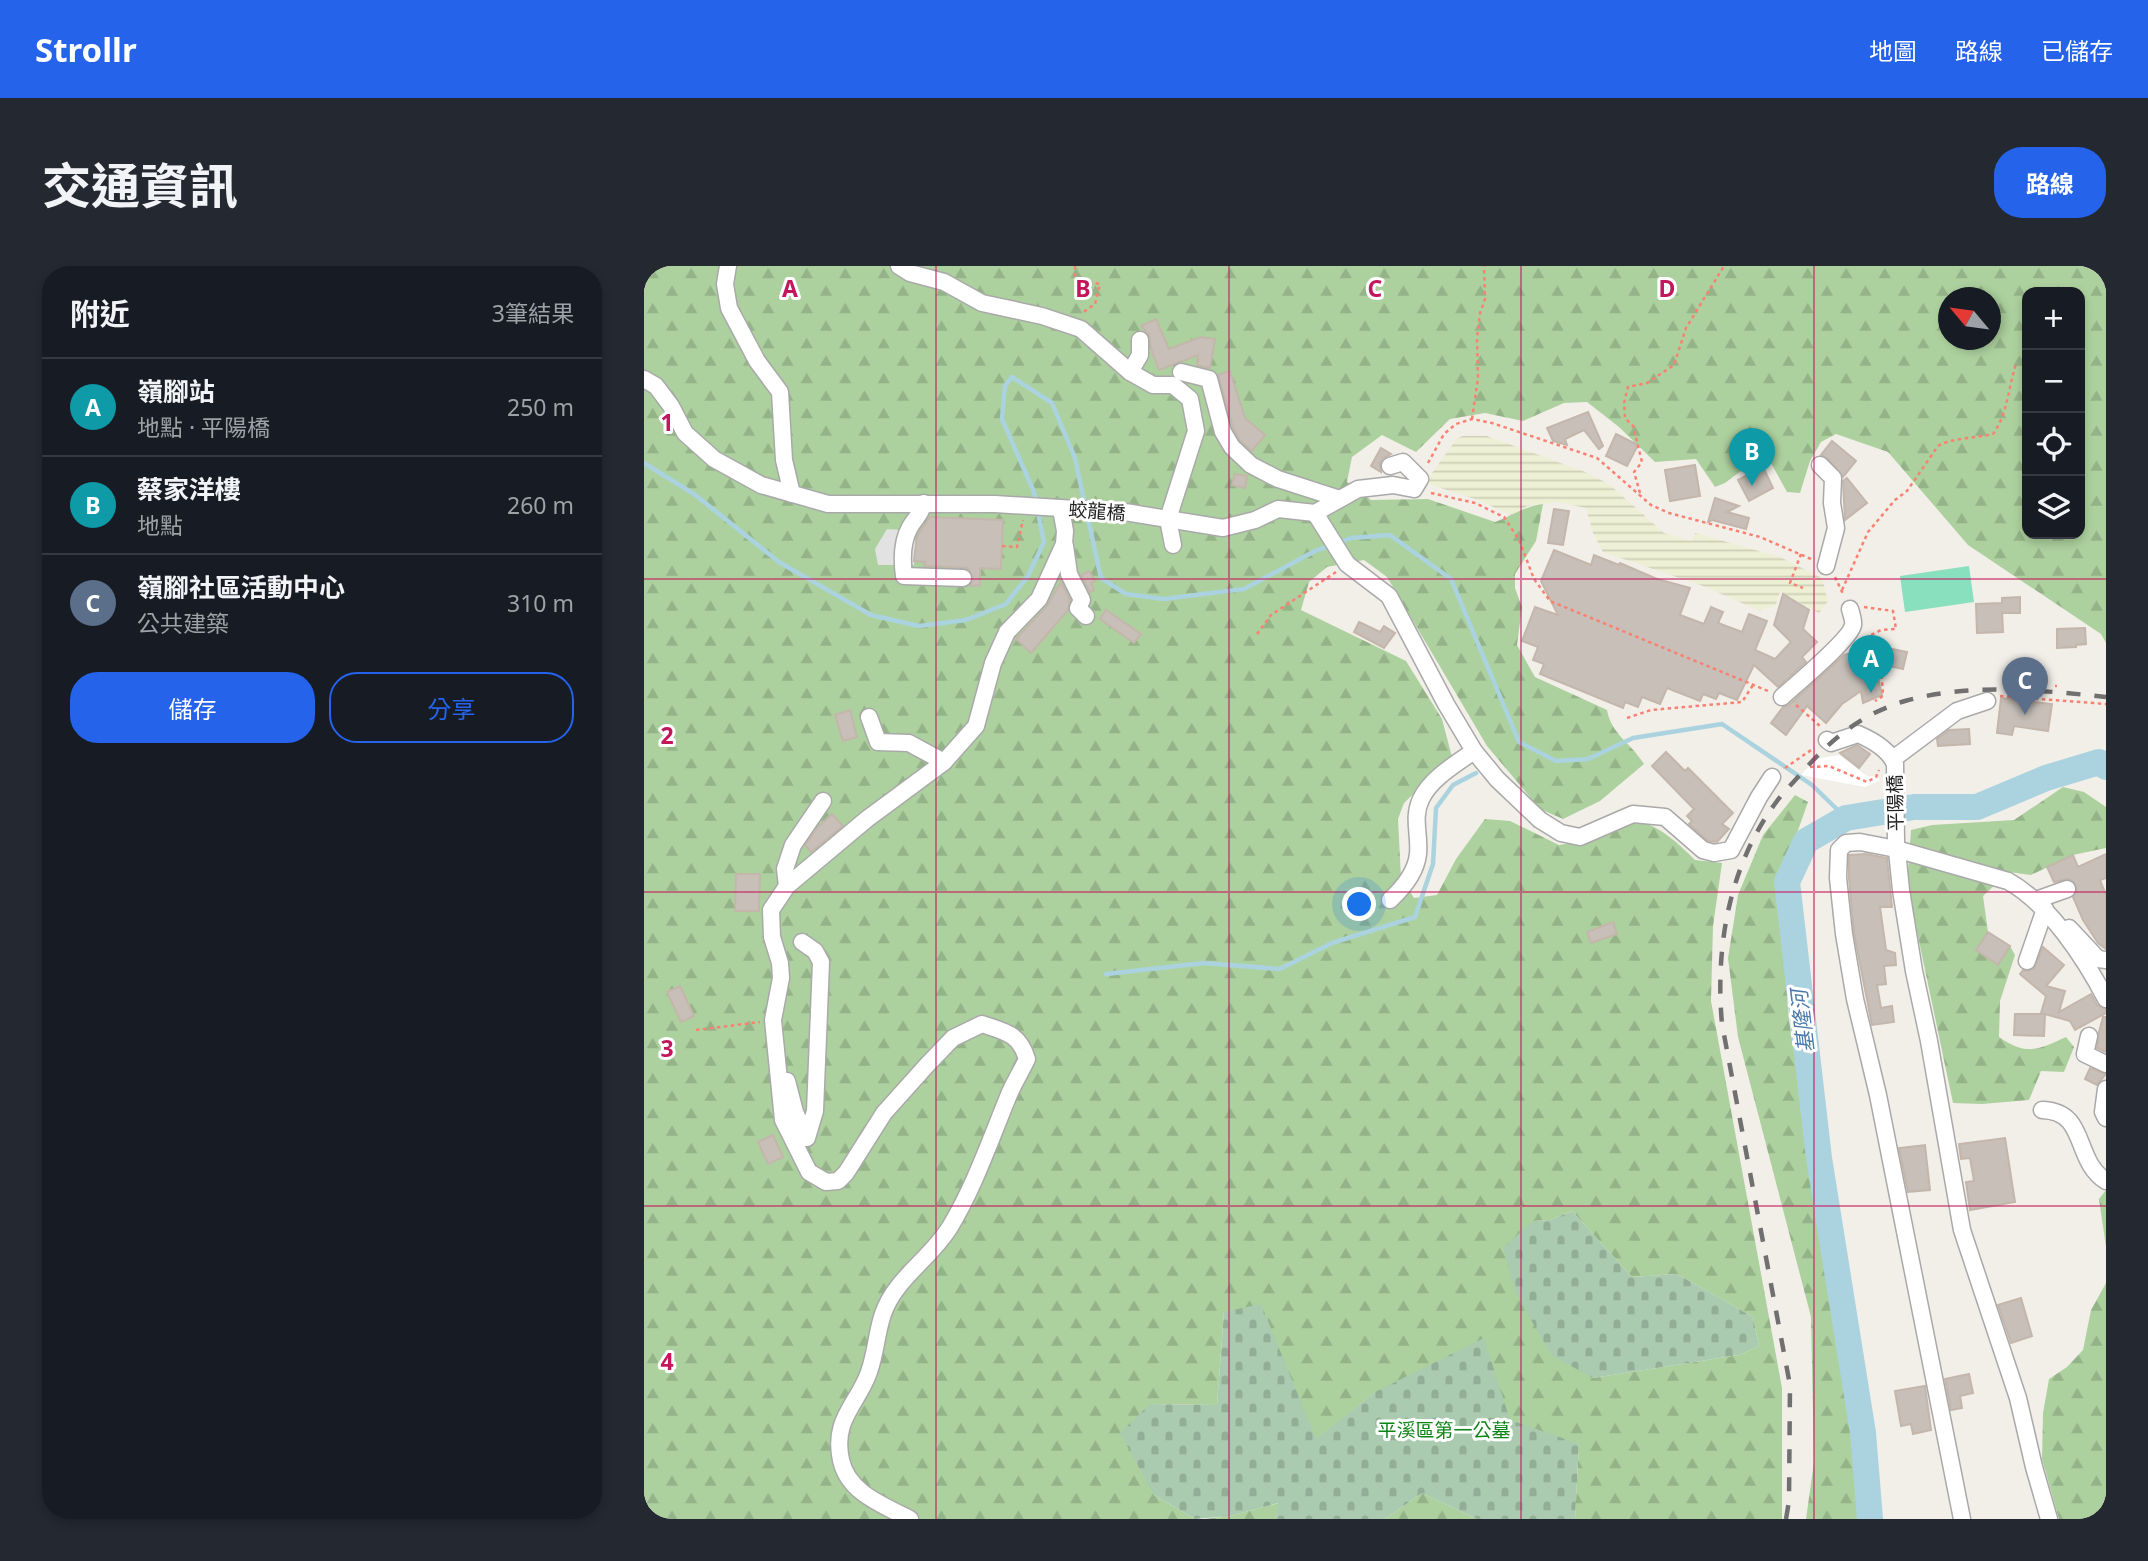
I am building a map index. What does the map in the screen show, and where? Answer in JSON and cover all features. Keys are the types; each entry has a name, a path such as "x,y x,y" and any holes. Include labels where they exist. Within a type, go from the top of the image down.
{"street":[{"path":"728,266 725,284 729,308 757,361 779,392 784,460 792,494"},
{"path":"899,266 910,273 944,282 982,303 1081,328 1130,372 1153,385 1172,385 1191,399 1196,431 1168,519 1173,545"},
{"path":"1130,372 1140,355 1140,340"},
{"path":"1181,372 1209,379 1223,432 1232,447 1251,465 1325,496 1340,499"},
{"name":"蛟龍橋","path":"644,379 656,386 671,406 685,433 713,459 761,485 828,504 923,503 1125,512 1223,528 1255,520 1278,509 1315,513"},
{"path":"1191,404 1215,400"},
{"path":"1390,466 1403,462 1417,484"},
{"path":"1820,465 1833,478 1832,503 1836,528 1826,566"},
{"path":"1417,484 1358,489 1315,513 1347,564 1390,596 1446,704 1474,751 1497,779 1540,820 1561,833 1580,837 1633,814 1665,817 1703,850 1714,853 1731,850 1772,777"},
{"path":"923,503 919,518 910,527 902,558 904,576 963,578"},
{"path":"1061,509 1069,574 1082,600 1077,608 1086,616"},
{"path":"910,1519 866,1497 848,1479 841,1462 839,1445 843,1418 869,1372 882,1312 898,1287 930,1255 950,1228 975,1179 1009,1093 1027,1059 1023,1045 1010,1034 982,1024 953,1038 884,1113 846,1173 838,1181 826,1182 809,1172 783,1120 773,1020 780,971 772,937 771,911 787,886 867,819 944,762 976,726 993,663 1007,632 1039,599 1064,544"},
{"path":"1782,697 1848,634 1853,625 1850,609"},
{"path":"1825,741 1837,742 1858,734 1872,740 1889,765 1957,711 1987,701"},
{"path":"869,717 878,742 909,743 944,762"},
{"path":"1390,900 1406,885 1418,854 1415,820 1421,798 1441,775 1474,751"},
{"name":"平陽橋","path":"1889,765 1896,845 1913,971 1929,1041 1962,1230 2018,1398 2049,1519"},
{"path":"787,886 785,869 793,845 822,801"},
{"path":"1962,1519 1878,1095 1843,934 1838,878 1839,850 1846,843 1896,845 2008,881 2025,890 2098,959 2106,960"},
{"path":"2027,961 2045,910 2067,889"},
{"path":"2045,910 2106,999"},
{"path":"776,1047 782,1053 795,1112 807,1138 815,1111 821,962 815,951 802,942"},
{"path":"2088,1036 2085,1054 2106,1064"},
{"path":"2106,1089 2103,1112 2106,1118"},
{"path":"2042,1110 2054,1110 2072,1122 2090,1167 2106,1181"}],"path":[{"path":"1075,266 1074,281 1100,284 1096,304 1079,315 1081,328"},
{"path":"1472,419 1478,378 1477,338 1485,299 1484,266"},
{"path":"1640,493 1634,472 1642,462 1633,426 1625,418 1624,403 1628,387 1647,383 1674,365 1686,328 1724,266"},
{"path":"1841,591 1868,533 1895,500 1907,491 1938,446 1945,441 1993,435 2007,407 2008,388 2016,363"},
{"path":"1772,777 1825,741 1820,726 1796,705 1550,601 1534,579 1519,540 1504,517 1475,503 1417,484 1444,434 1456,424 1472,419 1492,423 1597,458 1651,505 1669,513 1760,537 1826,566 1831,569 1850,609 1862,607 1893,611 1896,629 1881,630 1869,636 1848,634"},
{"path":"1002,546 1017,547 1022,528"},
{"path":"1801,554 1790,583 1803,588"},
{"path":"1257,634 1271,615 1347,564"},
{"path":"1869,636 1881,666 1883,696 1875,701"},
{"path":"1627,718 1651,710 1742,702 1752,685"},
{"path":"1987,701 2012,696 2106,704"},
{"path":"1810,767 1829,766 1867,782 1889,765"},
{"path":"696,1030 773,1020"}],"green space":[{"path":"644,266 2106,266 2106,643 2101,634 1968,545 1888,452 1836,434 1821,442 1810,461 1800,493 1787,492 1771,463 1754,461 1725,483 1715,487 1696,459 1655,462 1619,427 1587,402 1564,403 1523,421 1485,413 1450,419 1416,452 1382,435 1352,457 1347,482 1371,500 1428,499 1495,522 1543,504 1536,541 1515,574 1515,588 1522,607 1517,645 1535,677 1607,710 1617,732 1644,764 1600,801 1563,819 1540,809 1487,746 1387,577 1364,560 1327,567 1309,582 1301,610 1406,661 1442,719 1452,757 1404,803 1398,819 1401,878 1414,898 1437,895 1456,859 1485,819 1510,821 1559,845 1591,840 1638,820 1669,837 1695,860 1722,863 1713,926 1711,1001 1782,1388 1782,1519 1575,1519 1579,1444 1375,1392 1316,1440 1224,1312 1217,1405 1150,1404 1154,1495 1195,1519 644,1519","holes":["1572,1211 1632,1277 1677,1274 1753,1317 1759,1346 1739,1355 1593,1378 1533,1221 1550,1220"]},
{"path":"1487,436 1585,472 1609,484 1664,533 1692,541 1695,533 1780,557 1822,578 1828,601 1819,613 1780,592 1776,604 1760,611 1703,586 1603,552 1593,533 1586,508 1557,502 1527,506 1513,516 1478,500 1425,483 1457,438"},
{"path":"1969,566 1974,602 1905,612 1900,576"},
{"path":"2063,787 2084,792 2106,807 2106,848 2073,855 2031,875 2009,872 1983,896 1988,932 1976,950 1997,964 2010,946 2015,955 2000,1001 1999,1037 2017,1047 2032,1049 2066,1037 2074,1047 2064,1072 2041,1071 2029,1100 1982,1104 1953,1103 1907,884 1911,830 1932,825 2014,820"},
{"path":"1795,795 1808,802 1778,887 1789,1020 1858,1459 1862,1519 1806,1519 1814,1462 1811,1317 1738,1037 1728,958 1738,895 1763,835"},
{"path":"2106,1190 2106,1247 2099,1199"},
{"path":"1572,1211 1632,1277 1677,1274 1753,1317 1759,1346 1739,1355 1593,1378 1551,1355 1516,1293 1503,1248 1533,1221 1550,1220"},
{"path":"2106,1283 2106,1519 2059,1519 2042,1459 2043,1413 2049,1379 2067,1367 2083,1350 2091,1310"},
{"name":"平溪區第一公墓","path":"1261,1304 1316,1439 1375,1392 1484,1338 1510,1420 1579,1444 1575,1519 1477,1519 1422,1493 1385,1519 1276,1519 1278,1503 1230,1516 1195,1519 1154,1495 1120,1433 1150,1404 1217,1405 1224,1312"},
{"path":"1422,1493 1477,1519 1385,1519"},
{"path":"1279,1503 1276,1519 1204,1519 1230,1516"}],"shaded area":[{"path":"916,524 914,565 878,565 875,549 887,529 904,530"}],"pier":[{"path":"1839,755 1867,776 1881,780 1865,787 1801,775 1816,759"}],"building":[{"path":"1156,319 1169,349 1201,337 1215,339 1210,368 1197,365 1198,355 1159,370 1149,335 1141,326"},
{"path":"1230,371 1245,418 1265,435 1252,451 1240,440 1233,428 1218,375"},
{"path":"1588,412 1603,446 1599,449 1584,430 1565,439 1567,445 1553,441 1547,428"},
{"path":"1616,434 1638,445 1627,466 1606,456"},
{"path":"1832,441 1856,461 1843,477 1827,458 1821,455"},
{"path":"1381,448 1391,454 1382,459 1381,472 1371,466"},
{"path":"1695,465 1700,496 1670,501 1665,470"},
{"path":"1763,467 1773,488 1749,501 1738,480"},
{"path":"1235,474 1247,476 1245,488 1232,485"},
{"path":"1847,478 1867,503 1845,520 1843,481"},
{"path":"1715,498 1739,506 1727,512 1749,518 1746,529 1712,520 1708,522"},
{"path":"1554,509 1569,511 1563,545 1548,543"},
{"path":"930,517 1003,520 1001,569 980,568 980,585 970,586 973,578 968,568 924,566 925,562 914,561 917,536"},
{"path":"1554,550 1591,565 1594,555 1657,579 1690,588 1680,615 1704,624 1711,607 1723,612 1718,623 1742,632 1749,614 1767,621 1755,650 1775,659 1791,642 1774,625 1783,594 1809,610 1803,629 1817,642 1802,657 1806,662 1778,687 1754,665 1737,700 1719,693 1716,699 1703,694 1700,701 1667,688 1660,704 1642,697 1638,707 1625,702 1623,708 1540,674 1544,664 1533,660 1538,647 1522,641 1535,607 1558,615 1541,581"},
{"path":"1089,571 1095,581 1091,583 1094,590 1090,592 1081,575"},
{"path":"1061,582 1070,600 1068,610 1031,653 1016,639 1047,606"},
{"path":"2020,597 2020,613 2002,613 2003,632 1977,633 1976,604 2002,603 2002,598"},
{"path":"1106,610 1141,634 1134,643 1100,619"},
{"path":"1359,622 1380,632 1384,626 1395,633 1384,648 1354,632"},
{"path":"2085,628 2086,644 2057,648 2057,629"},
{"path":"1892,649 1907,652 1903,669 1889,666"},
{"path":"1851,653 1854,664 1873,658 1882,695 1863,703 1861,691 1842,704 1826,723 1807,706 1786,735 1771,723 1783,707 1789,705 1844,655"},
{"path":"2001,698 2052,704 2048,731 2014,726 2012,735 1997,733"},
{"path":"850,710 857,737 843,741 835,715"},
{"path":"1969,729 1970,744 1938,746 1937,739 1949,730"},
{"path":"1857,745 1870,754 1859,768 1840,753"},
{"path":"1666,752 1685,771 1688,768 1733,813 1722,824 1729,829 1717,842 1708,841 1689,824 1692,821 1687,816 1694,809 1652,766"},
{"path":"832,814 843,826 811,852 805,845 817,828"},
{"path":"1866,854 1887,858 1892,907 1880,907 1886,950 1895,953 1896,965 1884,966 1886,984 1877,985 1881,1008 1892,1006 1894,1022 1872,1025 1854,933 1849,878 1849,855"},
{"path":"2106,854 2106,878 2100,880 2106,895 2106,949 2098,943 2083,920 2073,897 2077,890 2074,882 2068,879 2054,882 2047,867 2073,855 2078,867"},
{"path":"736,874 760,874 759,911 735,911"},
{"path":"1613,922 1617,934 1591,943 1587,932"},
{"path":"1988,932 2010,946 1998,965 1976,950"},
{"path":"2043,947 2064,965 2046,986 2065,991 2059,1012 2091,994 2097,1005 2106,1009 2106,1013 2075,1030 2070,1021 2041,1013 2046,996 2020,974 2023,970 2034,968"},
{"path":"680,986 694,1016 681,1022 667,992"},
{"path":"2015,1014 2045,1014 2044,1036 2014,1035"},
{"path":"2103,1017 2106,1017 2106,1052 2097,1048"},
{"path":"2090,1068 2106,1074 2097,1085 2085,1079"},
{"path":"773,1135 783,1157 768,1164 758,1142"},
{"path":"2005,1138 2015,1202 1970,1210 1966,1182 1974,1181 1970,1158 1961,1159 1959,1144"},
{"path":"1925,1145 1930,1190 1908,1192 1899,1148"},
{"path":"2021,1298 2032,1336 2011,1343 1998,1305"},
{"path":"1969,1374 1973,1393 1960,1396 1962,1408 1951,1410 1945,1379"},
{"path":"1925,1386 1931,1430 1913,1434 1911,1424 1901,1426 1895,1391"}],"waterway":[{"path":"644,463 694,494 779,562 871,615 919,626 966,620 1006,604 1028,576 1044,542 1034,492 1002,419 1005,386 1012,377 1052,403 1075,458 1085,505"},
{"path":"1087,514 1101,578 1126,594 1164,599 1244,589 1315,551 1351,538 1390,535 1451,579 1519,742 1556,761 1588,759 1633,738 1722,724 1812,785 1846,818"},
{"name":"基隆河","path":"1870,1519 1863,1433 1819,1158 1787,882 1806,841 1846,818 1914,807 1977,807 2046,778 2099,762 2106,767"},
{"path":"1106,974 1204,963 1280,969 1332,943 1415,917 1433,864 1436,808 1453,785 1476,773"}],"railway":[{"path":"1786,1519 1789,1501 1790,1385 1722,1024 1720,995 1729,908 1747,852 1777,801 1816,757 1850,728 1890,706 1929,695 1979,690 2030,690 2106,697"}],"place":[{"name":"蔡家洋樓","path":"1752,486"},
{"name":"嶺腳站","path":"1871,693"},
{"name":"嶺腳社區活動中心","path":"2025,715"}]}
